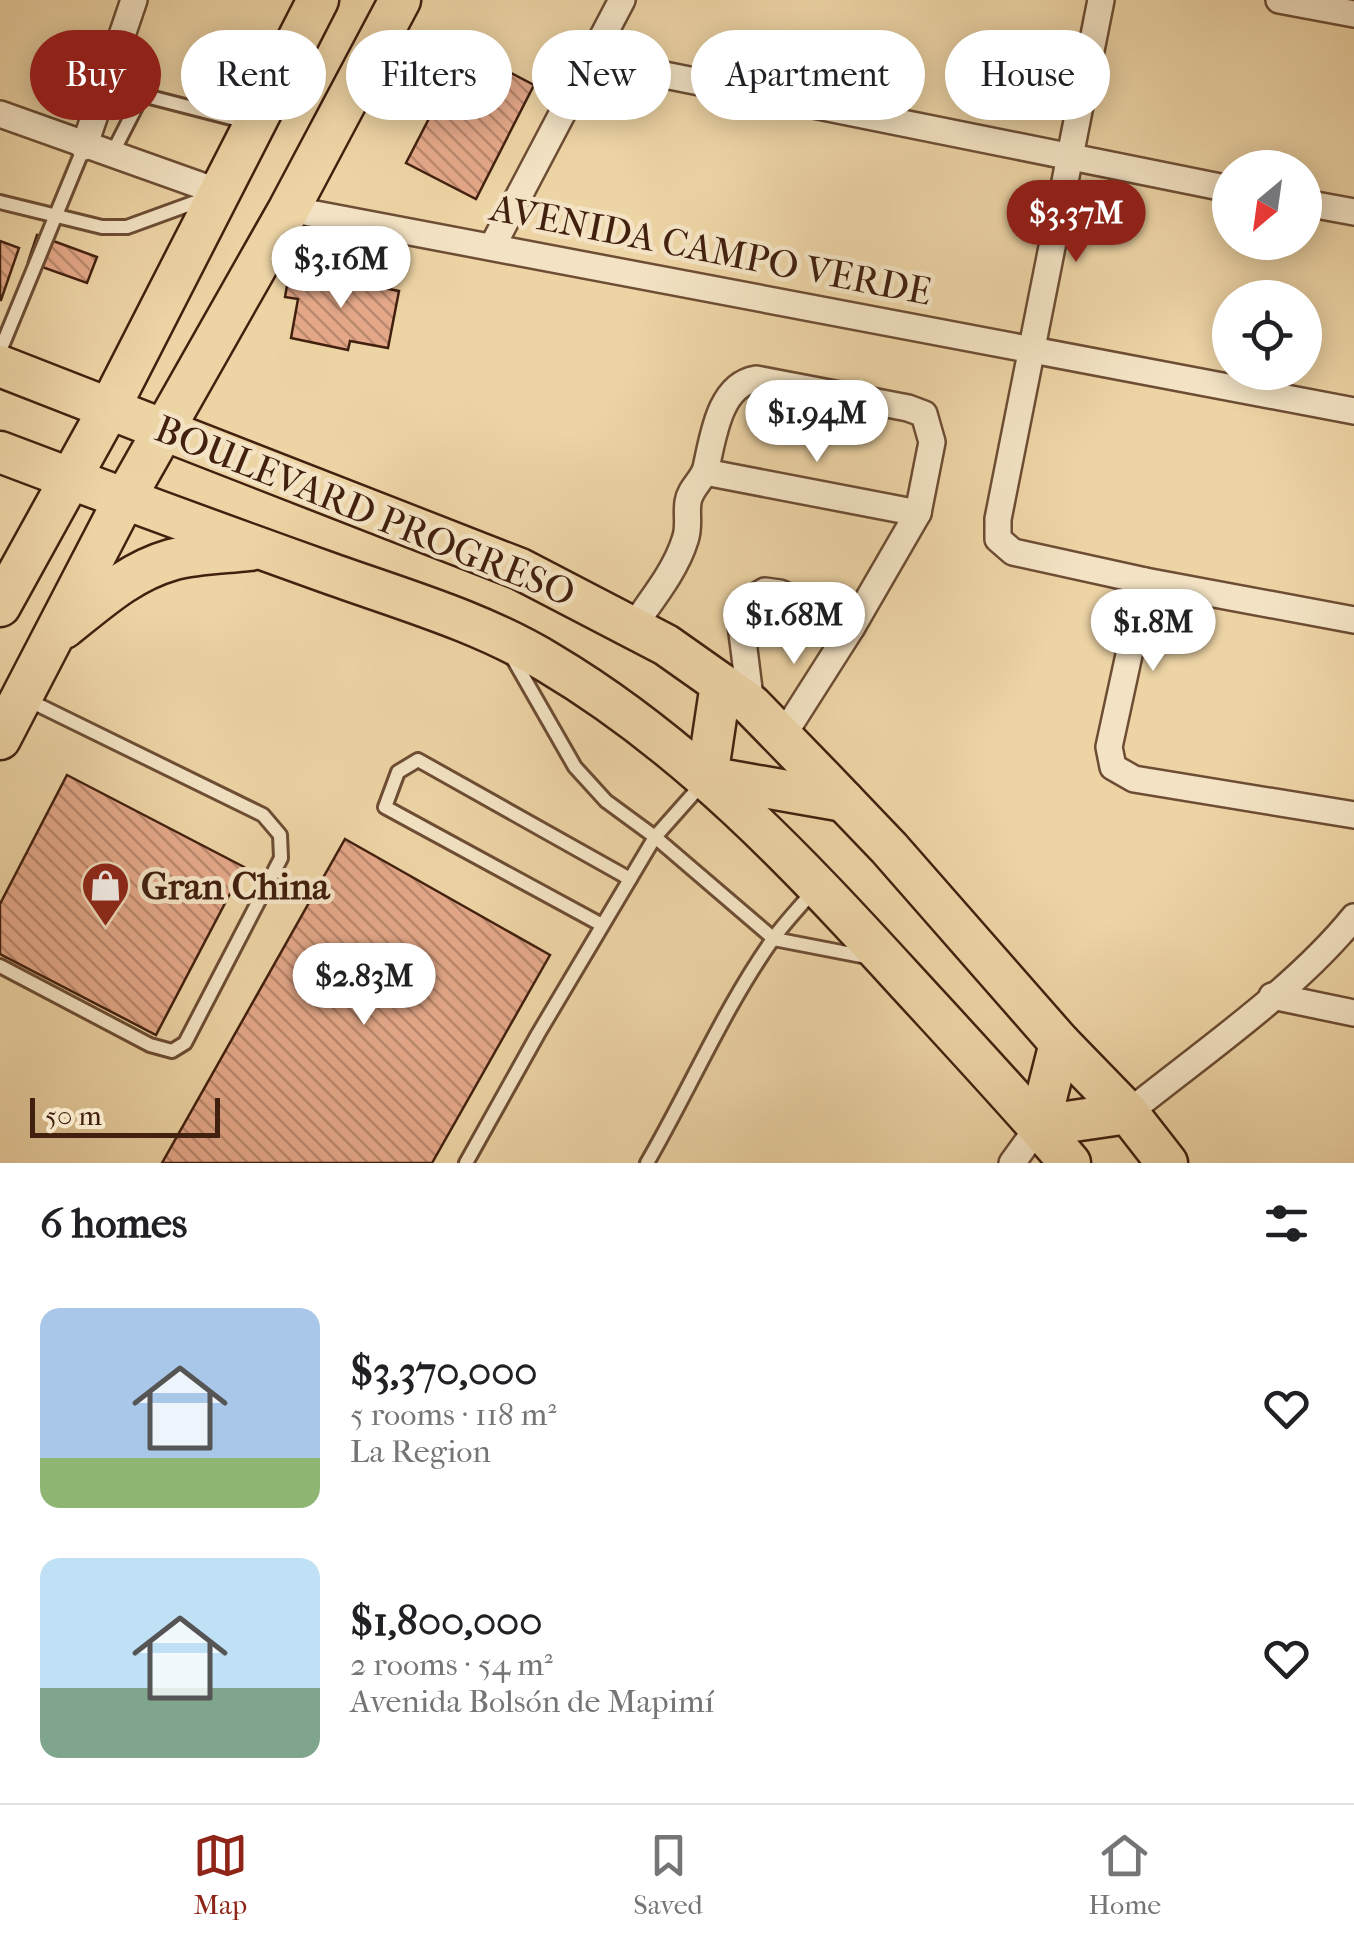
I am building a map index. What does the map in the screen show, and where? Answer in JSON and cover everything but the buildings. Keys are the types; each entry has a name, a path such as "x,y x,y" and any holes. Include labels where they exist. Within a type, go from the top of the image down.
{"main road":[{"path":"0,606 110,407 318,0"},
{"path":"0,739 124,500 289,209 400,0"},
{"name":"BOULEVARD PROGRESO","path":"0,366 520,568 666,645 736,695 782,736 889,848 1128,1113 1167,1163"},
{"name":"BOULEVARD PROGRESO","path":"0,452 502,638 596,692 707,778 818,885 1070,1163"},
{"path":"53,636 118,584 144,570 173,559 261,549"},
{"path":"736,695 707,778 844,801"},
{"path":"1060,1042 1039,1126 1128,1113"}],"street":[{"path":"84,146 134,0"},
{"path":"606,30 622,0"},
{"path":"1101,0 998,519 998,540 1013,552 1354,620"},
{"path":"1279,0 1354,14"},
{"path":"671,77 1212,186"},
{"path":"0,114 219,192"},
{"path":"492,247 559,120"},
{"path":"1322,206 1354,212"},
{"name":"AVENIDA CAMPO VERDE","path":"289,209 1354,411"},
{"path":"633,627 669,574 685,541 687,504 705,472 708,450 732,389 743,381 756,379 924,414 932,442 918,513 852,627 782,736"},
{"path":"705,472 918,513"},
{"path":"1144,581 1109,747 1112,767 1134,779 1354,815"},
{"path":"736,695 740,617 743,604 753,596 766,591 780,593 852,627"},
{"path":"1128,1113 1332,944 1354,917"},
{"path":"1272,996 1354,1013"},
{"path":"1012,1163 1039,1126"}],"lane":[{"path":"111,156 142,94 254,124"},
{"path":"0,351 84,146"},
{"path":"0,202 102,226 127,227 219,192"},
{"path":"502,638 575,768 606,801 656,836 774,938 888,961"},
{"path":"0,966 150,1046 172,1051 184,1042 281,858 280,834 263,816 22,696"},
{"path":"602,925 385,807 398,772 418,760 630,878"},
{"path":"466,1163 656,836 707,778"},
{"path":"648,1163 734,1001 774,938 818,885"}],"place":[{"name":"Gran China","path":"106,928"}]}
